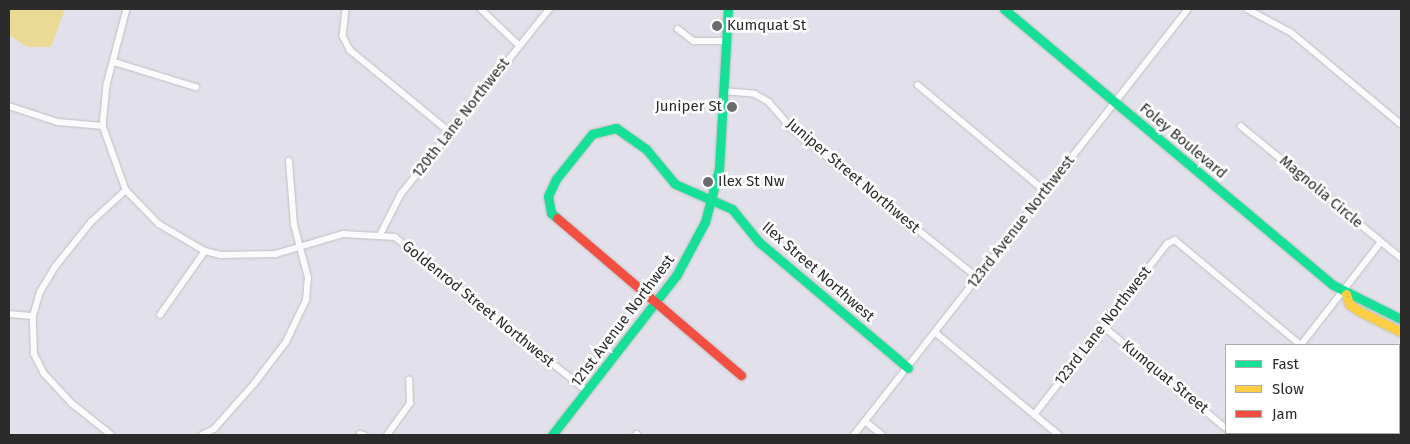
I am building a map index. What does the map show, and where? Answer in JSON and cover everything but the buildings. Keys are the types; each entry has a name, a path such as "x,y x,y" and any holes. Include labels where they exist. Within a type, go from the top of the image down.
{"street":[{"name":"Goldenrod Street Northwest","path":"127,9 114,62 103,126 126,190 159,224 205,251 258,257 343,234 381,233 417,252 587,391"},
{"path":"346,9 343,36 350,50 450,132"},
{"path":"481,9 519,45"},
{"name":"120th Lane Northwest","path":"381,233 401,194 549,9"},
{"name":"121st Avenue Northwest","path":"552,435 692,253 712,199 723,91 728,9"},
{"name":"Foley Boulevard","path":"1004,9 1344,293 1401,319"},
{"name":"123rd Avenue Northwest","path":"854,435 1188,9"},
{"path":"1247,9 1292,33 1401,124"},
{"path":"678,29 694,41 725,41"},
{"path":"114,62 196,87"},
{"path":"918,85 1045,191"},
{"name":"Juniper Street Northwest","path":"723,91 755,94 769,102 793,130 978,277"},
{"path":"9,106 58,122 103,126"},
{"name":"Magnolia Circle","path":"1241,126 1401,258"},
{"name":"Ilex Street Northwest","path":"656,302 566,228 549,205 556,179 592,134 616,128 646,149 675,184 732,208 759,242 908,368"},
{"path":"202,435 214,429 254,384 299,319 308,278 290,194 289,161"},
{"path":"111,435 72,404 44,374 34,354 33,316 40,292 55,267 91,222 126,190"},
{"name":"123rd Lane Northwest","path":"1034,415 1167,244 1175,240 1300,344"},
{"path":"1302,344 1344,293 1381,242"},
{"path":"160,315 205,251"},
{"name":"Foley Boulevard","path":"1344,293 1349,304 1359,311 1401,332"},
{"path":"656,302 740,375"},
{"path":"9,314 33,316"},
{"name":"Kumquat Street","path":"1103,326 1225,427"},
{"path":"935,332 1059,435"},
{"path":"386,435 410,403 409,380"},
{"path":"865,421 882,435"}],"shaded area":[{"path":"9,9 65,9 51,47 27,47 9,35"}],"traffic: fast":[{"path":"552,435 676,276 705,222 719,169 728,9"},
{"path":"1004,9 1333,285 1401,319"},
{"path":"557,218 551,213 548,196 556,179 592,134 616,128 646,149 675,184 732,209 759,242 908,368"}],"traffic: slow":[{"path":"1346,294 1349,304 1359,311 1401,332"}],"traffic: jam":[{"path":"557,218 741,375"}],"place":[{"name":"Kumquat St","path":"717,26"},
{"name":"Juniper St","path":"732,107"},
{"name":"Ilex St Nw","path":"708,182"}]}
